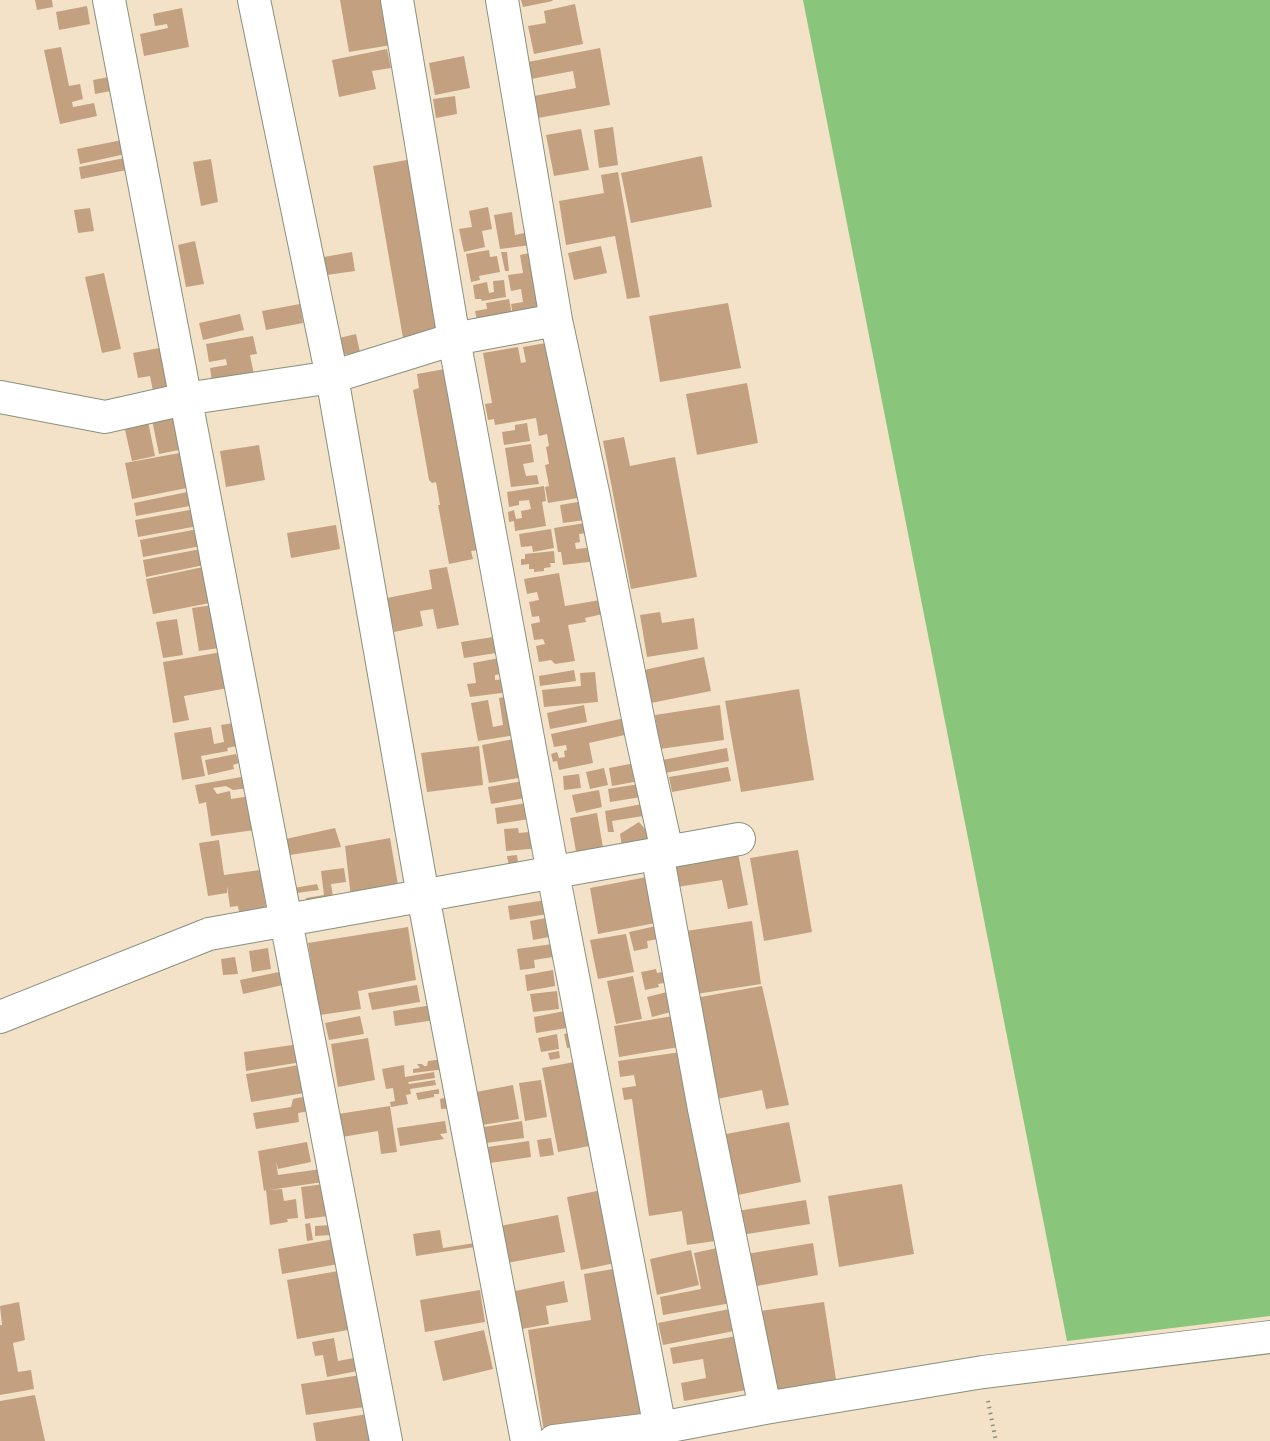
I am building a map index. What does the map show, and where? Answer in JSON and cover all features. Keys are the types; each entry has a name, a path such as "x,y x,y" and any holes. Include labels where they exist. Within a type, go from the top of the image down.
{"street":[{"path":"110,0 386,1441"},
{"path":"254,0 332,377 423,896 526,1441"},
{"path":"397,0 454,339 553,873 660,1428"},
{"path":"502,0 556,320 642,738 704,1109 765,1408"},
{"path":"0,397 105,417 185,399 332,377 454,339 556,320"},
{"path":"0,1017 209,934 739,839"},
{"path":"554,1441 660,1428 983,1372 1270,1337"}],"path":[{"path":"983,1372 996,1441"}],"green space":[{"path":"803,0 1270,0 1270,1316 1067,1341"}],"building":[{"path":"35,0 52,0 53,7 37,10"},
{"path":"340,0 389,0 397,44 349,52"},
{"path":"521,0 552,0 553,1 523,7"},
{"path":"575,4 583,44 534,54 528,26 546,23 544,11"},
{"path":"87,6 90,24 59,30 56,12"},
{"path":"182,8 189,47 144,56 140,34 168,28 167,24 155,26 153,14"},
{"path":"61,47 69,86 80,84 83,99 72,102 73,107 94,103 97,116 60,124 44,50"},
{"path":"600,48 610,105 538,118 534,96 576,88 573,71 531,79 528,62"},
{"path":"387,49 391,68 372,71 376,89 339,97 332,60"},
{"path":"464,56 470,88 435,95 429,63"},
{"path":"114,76 116,90 95,94 93,80"},
{"path":"455,96 457,114 436,118 433,99"},
{"path":"613,127 618,165 599,168 594,130"},
{"path":"581,129 589,170 554,176 546,135"},
{"path":"127,139 130,153 80,164 77,149"},
{"path":"702,156 712,207 631,223 621,173"},
{"path":"130,157 132,169 81,179 79,167"},
{"path":"418,158 448,330 403,338 373,166"},
{"path":"211,159 218,202 201,206 193,162"},
{"path":"618,172 640,297 627,299 615,236 566,245 559,201 604,193 601,175"},
{"path":"488,207 492,229 482,231 485,247 464,252 459,229 472,227 469,211"},
{"path":"90,208 94,231 78,233 74,210"},
{"path":"512,212 515,235 529,232 531,245 500,249 494,215"},
{"path":"195,241 204,284 186,287 178,245"},
{"path":"601,246 607,273 574,280 568,253"},
{"path":"489,250 490,257 497,256 500,272 479,276 480,280 471,282 466,254"},
{"path":"352,252 355,271 327,275 324,257"},
{"path":"501,252 507,252 509,271 505,271"},
{"path":"535,252 538,269 531,270 546,316 513,315 511,304 523,302 521,289 511,291 508,275 523,273 520,255"},
{"path":"104,273 121,349 102,353 85,277"},
{"path":"504,280 506,297 482,301 475,299 473,285 487,282 489,293 494,292 493,281"},
{"path":"509,299 514,325 479,331 475,311 487,309 486,303"},
{"path":"728,303 741,368 660,382 649,316"},
{"path":"300,304 303,323 266,330 262,311"},
{"path":"240,314 244,330 203,340 199,323"},
{"path":"356,334 360,352 343,355 339,338"},
{"path":"253,336 257,354 250,355 254,375 212,382 210,368 227,365 226,359 209,362 206,344"},
{"path":"557,341 584,497 548,503 545,487 549,486 545,465 549,464 546,447 549,446 547,434 539,436 536,418 495,425 494,419 488,420 485,404 492,403 483,353 518,347 521,363 526,362 523,347"},
{"path":"170,346 179,386 153,391 150,376 138,378 133,353"},
{"path":"456,367 479,550 471,551 473,559 449,564 436,482 432,483 429,480 413,390 419,388 417,374"},
{"path":"747,383 758,443 697,455 686,394"},
{"path":"177,410 184,449 159,454 151,415"},
{"path":"147,416 155,456 132,461 123,421"},
{"path":"527,423 530,441 504,445 502,432 515,430 515,425"},
{"path":"624,437 630,466 675,457 697,577 631,589 603,441"},
{"path":"531,444 534,462 523,464 526,476 537,475 539,484 511,487 505,448"},
{"path":"259,445 265,480 226,487 220,451"},
{"path":"185,452 192,487 132,499 125,463"},
{"path":"544,486 546,501 542,502 546,526 515,531 514,521 509,522 508,512 514,510 516,519 522,518 521,511 531,509 529,500 519,501 519,505 509,507 507,492"},
{"path":"192,491 195,505 136,516 134,503"},
{"path":"590,500 585,520 563,523 560,505"},
{"path":"195,509 198,526 138,537 135,520"},
{"path":"585,523 587,533 579,534 580,542 575,543 576,549 595,547 597,561 563,565 554,528"},
{"path":"336,525 340,549 291,558 287,533"},
{"path":"198,529 201,546 143,557 140,540"},
{"path":"551,529 554,548 533,552 532,546 521,547 519,534"},
{"path":"201,549 204,565 146,577 143,560"},
{"path":"554,551 555,563 550,563 551,567 544,568 544,571 534,572 534,569 529,569 529,564 521,565 521,559 525,559 525,554"},
{"path":"208,566 215,602 153,614 146,579"},
{"path":"447,567 459,625 437,629 433,609 420,611 423,626 394,632 387,598 432,589 429,570"},
{"path":"559,573 565,606 606,599 603,614 585,618 586,622 568,625 575,661 555,664 551,660 539,662 536,646 545,644 543,639 534,640 531,624 540,622 539,616 532,617 529,602 539,600 537,592 527,594 524,579"},
{"path":"213,605 219,648 199,651 192,608"},
{"path":"660,612 662,623 694,618 698,649 647,657 640,615"},
{"path":"177,619 183,655 163,658 156,622"},
{"path":"493,637 495,646 509,651 464,658 461,642"},
{"path":"222,652 228,688 184,696 189,720 173,723 163,662"},
{"path":"510,656 501,674 495,675 495,680 515,678 517,691 470,697 467,684 476,683 473,663"},
{"path":"704,657 711,691 651,703 644,670"},
{"path":"574,670 576,681 540,686 539,676"},
{"path":"595,672 598,702 544,707 542,690 581,686 580,673"},
{"path":"799,689 814,780 741,792 725,701"},
{"path":"515,695 522,734 478,741 471,703 488,700 493,727 503,725 499,698"},
{"path":"584,705 587,722 550,729 547,713"},
{"path":"720,705 724,740 660,749 655,715"},
{"path":"625,718 629,734 589,743 593,763 559,770 557,761 553,762 551,754 557,752 559,758 565,757 564,751 567,750 566,745 554,747 551,734"},
{"path":"239,722 243,745 227,748 228,751 201,756 205,776 182,780 174,733 211,727 214,744 224,742 221,725"},
{"path":"524,737 530,776 489,783 482,745"},
{"path":"479,746 483,785 427,792 421,753"},
{"path":"727,748 729,761 665,773 662,760"},
{"path":"236,754 239,763 233,765 234,769 208,775 205,760"},
{"path":"635,763 639,781 612,786 609,768"},
{"path":"728,767 731,781 672,792 669,777"},
{"path":"604,768 608,785 590,789 586,772"},
{"path":"579,774 581,788 564,790 563,776"},
{"path":"247,776 249,788 233,790 226,786 213,788 217,794 230,791 231,799 258,795 262,829 211,836 206,802 199,804 195,785"},
{"path":"529,780 531,797 491,804 488,787"},
{"path":"639,784 641,797 610,802 608,789"},
{"path":"599,790 602,807 576,813 572,795"},
{"path":"533,802 536,818 497,824 495,808"},
{"path":"642,804 643,816 612,821 614,832 608,832 605,811"},
{"path":"597,813 604,853 577,857 570,818"},
{"path":"639,822 660,846 623,853 620,834"},
{"path":"335,828 341,847 290,855 286,839"},
{"path":"518,828 519,833 539,831 541,848 506,851 504,829"},
{"path":"390,838 400,897 352,906 345,846"},
{"path":"219,840 224,875 260,870 267,914 241,923 238,906 230,907 227,886 227,893 208,896 199,843"},
{"path":"798,850 812,932 764,941 750,858"},
{"path":"738,853 748,905 728,909 722,880 677,887 674,864"},
{"path":"517,855 519,870 510,871 507,856"},
{"path":"344,868 346,882 331,884 333,897 308,912 306,898 324,895 321,871"},
{"path":"657,875 666,921 598,934 590,888"},
{"path":"317,884 319,890 289,894 288,889"},
{"path":"552,899 554,913 510,920 508,906"},
{"path":"546,918 549,937 533,940 530,921"},
{"path":"752,921 761,984 696,994 686,931"},
{"path":"665,924 670,982 645,990 641,972 656,969 657,973 666,971 659,939 647,941 648,948 634,951 629,932"},
{"path":"408,927 416,980 358,991 361,1009 320,1015 308,943"},
{"path":"626,934 634,972 598,979 590,940"},
{"path":"552,944 553,957 534,960 535,968 520,970 517,949"},
{"path":"268,948 271,969 252,972 249,951"},
{"path":"235,957 238,974 223,975 221,959"},
{"path":"553,970 555,986 527,991 525,975"},
{"path":"284,971 287,984 243,994 240,980"},
{"path":"633,976 642,1019 616,1024 607,981"},
{"path":"417,985 420,1002 372,1010 368,993"},
{"path":"762,986 789,1105 766,1109 762,1090 717,1099 695,998"},
{"path":"557,991 559,1009 533,1012 530,994"},
{"path":"671,991 678,1010 652,1017 647,997"},
{"path":"433,1005 435,1020 395,1026 393,1011"},
{"path":"570,1010 573,1027 536,1033 534,1017"},
{"path":"360,1016 364,1034 329,1040 325,1023"},
{"path":"673,1016 679,1047 619,1057 614,1026"},
{"path":"580,1031 583,1045 567,1048 564,1034"},
{"path":"557,1034 559,1049 541,1052 538,1038"},
{"path":"368,1038 375,1080 338,1087 331,1044"},
{"path":"299,1044 302,1062 246,1071 244,1052"},
{"path":"559,1051 560,1058 550,1060 548,1053"},
{"path":"688,1051 715,1241 687,1245 682,1211 649,1216 632,1099 624,1100 622,1088 636,1086 634,1075 620,1077 618,1061"},
{"path":"444,1059 446,1069 413,1073 413,1069 420,1068 417,1064 427,1066 428,1061"},
{"path":"585,1060 600,1144 558,1152 542,1068"},
{"path":"305,1064 310,1092 251,1102 246,1074"},
{"path":"404,1065 405,1077 434,1072 435,1078 408,1082 409,1084 435,1080 436,1085 410,1089 411,1094 406,1095 408,1104 391,1107 390,1102 395,1101 393,1088 386,1089 382,1069"},
{"path":"541,1080 547,1117 525,1121 519,1083"},
{"path":"513,1085 519,1119 482,1125 476,1092"},
{"path":"439,1089 439,1094 434,1094 434,1097 418,1100 416,1093"},
{"path":"307,1096 309,1111 298,1113 299,1122 256,1129 253,1113 291,1107 293,1099"},
{"path":"453,1096 455,1108 441,1109 440,1099"},
{"path":"390,1106 397,1152 381,1154 378,1131 342,1137 338,1114"},
{"path":"445,1121 447,1133 440,1134 444,1139 400,1146 397,1128"},
{"path":"522,1121 524,1138 486,1143 484,1127"},
{"path":"789,1122 801,1182 733,1196 721,1135"},
{"path":"551,1138 554,1155 540,1157 537,1140"},
{"path":"529,1141 531,1157 490,1163 488,1147"},
{"path":"307,1142 311,1162 278,1169 276,1161 278,1175 321,1169 323,1182 269,1190 282,1189 284,1201 296,1199 298,1218 270,1225 258,1151"},
{"path":"324,1184 328,1216 305,1219 301,1187"},
{"path":"902,1184 914,1254 839,1267 828,1196"},
{"path":"607,1189 620,1262 581,1270 567,1197"},
{"path":"806,1200 810,1224 741,1235 737,1211"},
{"path":"558,1215 565,1252 507,1263 500,1226"},
{"path":"310,1223 313,1240 307,1241 305,1224"},
{"path":"331,1225 331,1235 315,1236 315,1226"},
{"path":"440,1230 443,1248 475,1243 475,1247 416,1256 413,1234"},
{"path":"340,1238 344,1263 282,1274 278,1249"},
{"path":"813,1243 818,1275 751,1287 746,1254"},
{"path":"726,1246 737,1302 663,1315 660,1297 701,1289 694,1253"},
{"path":"691,1250 699,1285 657,1295 650,1259"},
{"path":"625,1267 650,1421 545,1438 528,1330 591,1320 584,1274"},
{"path":"344,1270 354,1329 297,1339 287,1280"},
{"path":"564,1281 568,1302 546,1306 549,1324 522,1329 515,1291"},
{"path":"480,1290 485,1322 425,1332 420,1300"},
{"path":"19,1302 25,1340 13,1343 18,1372 31,1370 34,1389 0,1395 0,1325 2,1325 0,1306"},
{"path":"824,1302 837,1386 773,1396 760,1311"},
{"path":"740,1307 744,1329 663,1345 658,1323"},
{"path":"484,1330 493,1369 443,1381 434,1341"},
{"path":"748,1334 758,1388 684,1401 681,1383 706,1378 703,1359 673,1364 670,1348"},
{"path":"334,1338 338,1361 359,1357 362,1370 327,1377 323,1355 315,1356 312,1342"},
{"path":"361,1375 365,1407 306,1415 301,1384"},
{"path":"35,1395 45,1441 0,1441 0,1401"},
{"path":"373,1413 378,1441 316,1441 313,1423"}]}
